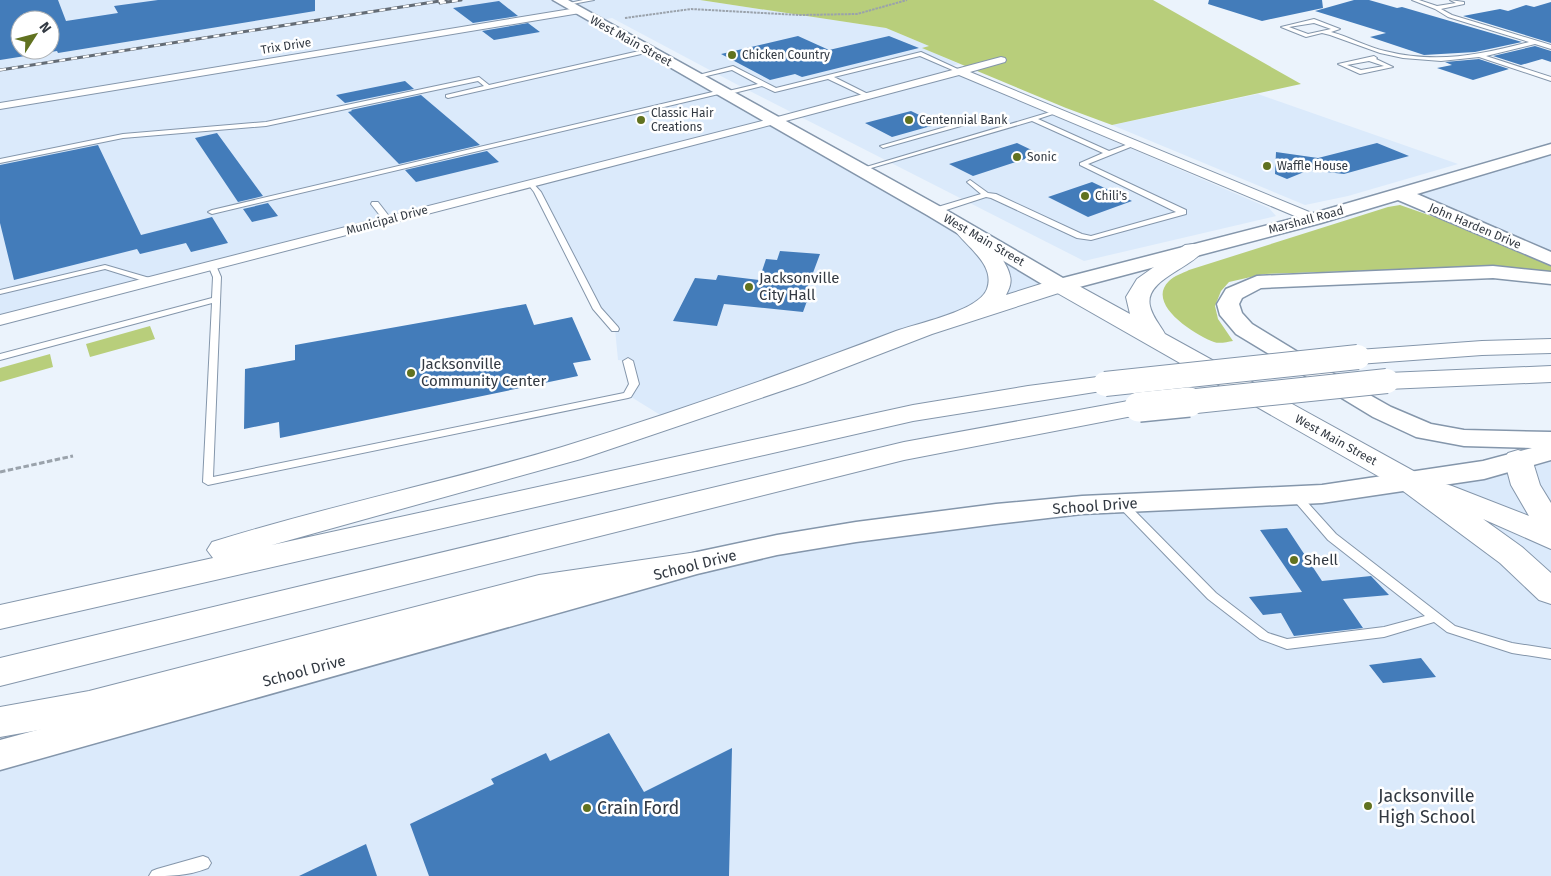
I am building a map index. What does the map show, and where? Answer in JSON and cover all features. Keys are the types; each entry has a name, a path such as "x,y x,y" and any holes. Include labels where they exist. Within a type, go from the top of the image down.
{"main road":[{"name":"West Main Street","path":"567,5 934,211 1156,340 1409,480"},
{"name":"Marshall Road","path":"1060,285 1314,218 1551,149"},
{"path":"1452,179 1444,193 1446,200 1454,214 1468,223"},
{"name":"John Harden Drive","path":"1400,194 1551,259"},
{"path":"964,229 993,260 1001,283 999,292 992,301 980,310"},
{"path":"1156,340 1139,307 1138,298 1141,287 1150,278 1177,263 1193,250"},
{"path":"1551,278 1484,272 1257,282 1234,294 1228,304 1231,315 1244,329 1343,390 1382,412 1424,431 1464,438 1551,440"},
{"path":"58,602 263,537 571,453 796,378 980,310 1060,285"},
{"path":"0,617 58,602 913,413 1028,394 1104,384 1358,357 1482,348 1551,346"},
{"path":"0,672 904,451 994,432 1140,407 1387,381 1551,374"},
{"name":"School Drive","path":"0,755 141,714 411,643 697,563 777,545 856,532 996,514 1122,504 1322,494 1484,470 1551,451"},
{"path":"1518,459 1521,478 1532,499 1542,514 1551,521"},
{"path":"1409,480 1486,509 1551,538"},
{"path":"1409,480 1511,555 1551,592"},
{"path":"0,722 89,706 539,587 697,563"}],"street":[{"name":"Trix Drive","path":"0,106 567,5"},
{"path":"774,121 1001,60"},
{"path":"959,71 1314,218"},
{"name":"Municipal Drive","path":"0,320 774,121"}],"lane":[{"path":"92,1 102,0"},
{"path":"567,5 592,0"},
{"path":"1414,0 1437,8 1450,16 1551,47"},
{"path":"1437,8 1462,3 1452,0"},
{"path":"1324,32 1337,29 1314,21 1284,27 1307,35 1324,32 1405,58 1438,61 1452,61 1480,56 1535,42"},
{"path":"448,96 648,51"},
{"path":"694,76 733,68 775,90 921,54 959,71"},
{"path":"1370,59 1390,67 1360,72 1341,64 1392,54"},
{"path":"1480,56 1551,79"},
{"path":"829,77 868,96"},
{"path":"0,161 123,136 266,124 479,79 488,87"},
{"path":"212,212 763,84"},
{"path":"858,170 1059,111"},
{"path":"1032,119 1108,153"},
{"path":"883,146 966,122"},
{"path":"934,211 986,195 994,196 1091,238 1183,212 1082,164 1136,143"},
{"path":"970,182 986,195"},
{"path":"530,183 537,192 597,309 615,329"},
{"path":"375,204 388,220"},
{"path":"212,266 217,278 208,482 628,395 634,384 628,361"},
{"path":"0,292 105,267 150,282"},
{"path":"0,358 216,299"},
{"path":"1295,496 1332,537 1451,629 1512,648 1551,654"},
{"path":"1122,504 1212,596 1264,636 1287,644 1384,632 1436,617"},
{"path":"157,876 203,863"}],"path":[{"path":"596,22 691,10 798,15 857,14 907,0"},
{"path":"0,472 73,456"}],"shaded area":[{"path":"0,0 700,0 886,28 929,46 923,48 959,64 944,68 1269,208 1276,216 1084,261 736,84 612,18 597,21 1060,285 670,421 628,395 634,384 628,361 618,360 615,329 597,309 530,183 0,320"},
{"path":"1258,94 1458,164 1348,196 1305,205 1112,125"},
{"path":"1551,149 1551,259 1400,194"},
{"path":"1551,451 1551,876 0,876 0,756 856,532 1322,494"}],"green space":[{"path":"700,0 1153,0 1301,84 1112,125 1066,108 922,48 929,46 886,28"},
{"path":"1400,205 1440,219 1551,266 1551,273 1474,267 1264,274 1229,282 1221,291 1215,306 1218,319 1233,341 1221,343 1214,342 1185,326 1168,309 1163,299 1163,290 1169,281 1189,270 1388,207"},
{"path":"150,326 155,339 90,357 86,344"},
{"path":"50,354 53,367 0,382 0,368"}],"building":[{"path":"0,0 58,0 66,21 118,13 114,6 158,0 315,0 315,11 60,53 60,10 10,10 10,58 0,60"},
{"path":"1209,0 1322,0 1323,8 1262,21 1208,4"},
{"path":"1354,0 1369,0 1397,8 1402,7 1522,42 1475,52 1424,55 1370,37 1386,33 1315,11"},
{"path":"499,1 518,16 473,23 453,8"},
{"path":"1551,2 1551,43 1463,16 1500,9 1508,11 1526,5 1534,7"},
{"path":"528,23 540,32 494,40 482,31"},
{"path":"798,36 829,50 889,36 919,48 802,77 795,74 770,80 721,54"},
{"path":"1535,46 1551,51 1551,62 1542,59 1521,65 1493,56"},
{"path":"1479,59 1509,69 1473,80 1437,68 1452,65 1445,62"},
{"path":"405,81 414,89 345,103 336,95"},
{"path":"421,95 480,145 399,164 348,112"},
{"name":"Centennial Bank","path":"911,111 938,124 892,137 865,123"},
{"path":"217,133 263,196 238,202 195,138"},
{"name":"Sonic","path":"1017,143 1040,154 973,176 949,164"},
{"path":"1377,143 1409,156 1344,174 1309,170 1287,179 1275,174 1276,152 1318,158"},
{"path":"98,145 141,235 212,217 228,243 191,252 186,243 140,254 137,249 14,280 0,223 0,165"},
{"path":"487,151 499,162 416,182 405,170"},
{"name":"Chili's","path":"1092,182 1132,201 1088,217 1048,197"},
{"path":"268,203 278,216 252,222 243,209"},
{"name":"Jacksonville City Hall","path":"780,251 820,254 807,289 811,290 803,312 724,304 717,326 673,321 695,278 716,280 718,275 759,280 766,259 777,260"},
{"name":"Jacksonville Community Center","path":"526,304 534,325 572,317 591,360 573,363 578,376 280,438 279,422 244,429 245,369 295,360 295,345"},
{"path":"1287,528 1322,581 1371,576 1389,595 1343,599 1363,628 1294,636 1281,613 1263,615 1249,597 1302,592 1260,530"},
{"path":"1421,658 1436,677 1383,683 1369,665"},
{"name":"Crain Ford","path":"609,733 644,792 732,748 729,876 429,876 410,824 494,784 491,779 546,753 550,761"},
{"path":"366,844 377,876 299,876"}],"railway":[{"path":"0,70 446,0"},
{"path":"440,3 461,0"}],"place":[{"name":"Chicken Country","path":"732,55"},
{"name":"Classic Hair Creations","path":"641,120"},
{"name":"Centennial Bank","path":"909,120"},
{"name":"Sonic","path":"1017,157"},
{"name":"Waffle House","path":"1267,166"},
{"name":"Chili's","path":"1085,196"},
{"name":"Jacksonville City Hall","path":"749,287"},
{"name":"Jacksonville Community Center","path":"411,373"},
{"name":"Shell","path":"1294,560"},
{"name":"Jacksonville High School","path":"1368,806"},
{"name":"Crain Ford","path":"587,808"}]}
